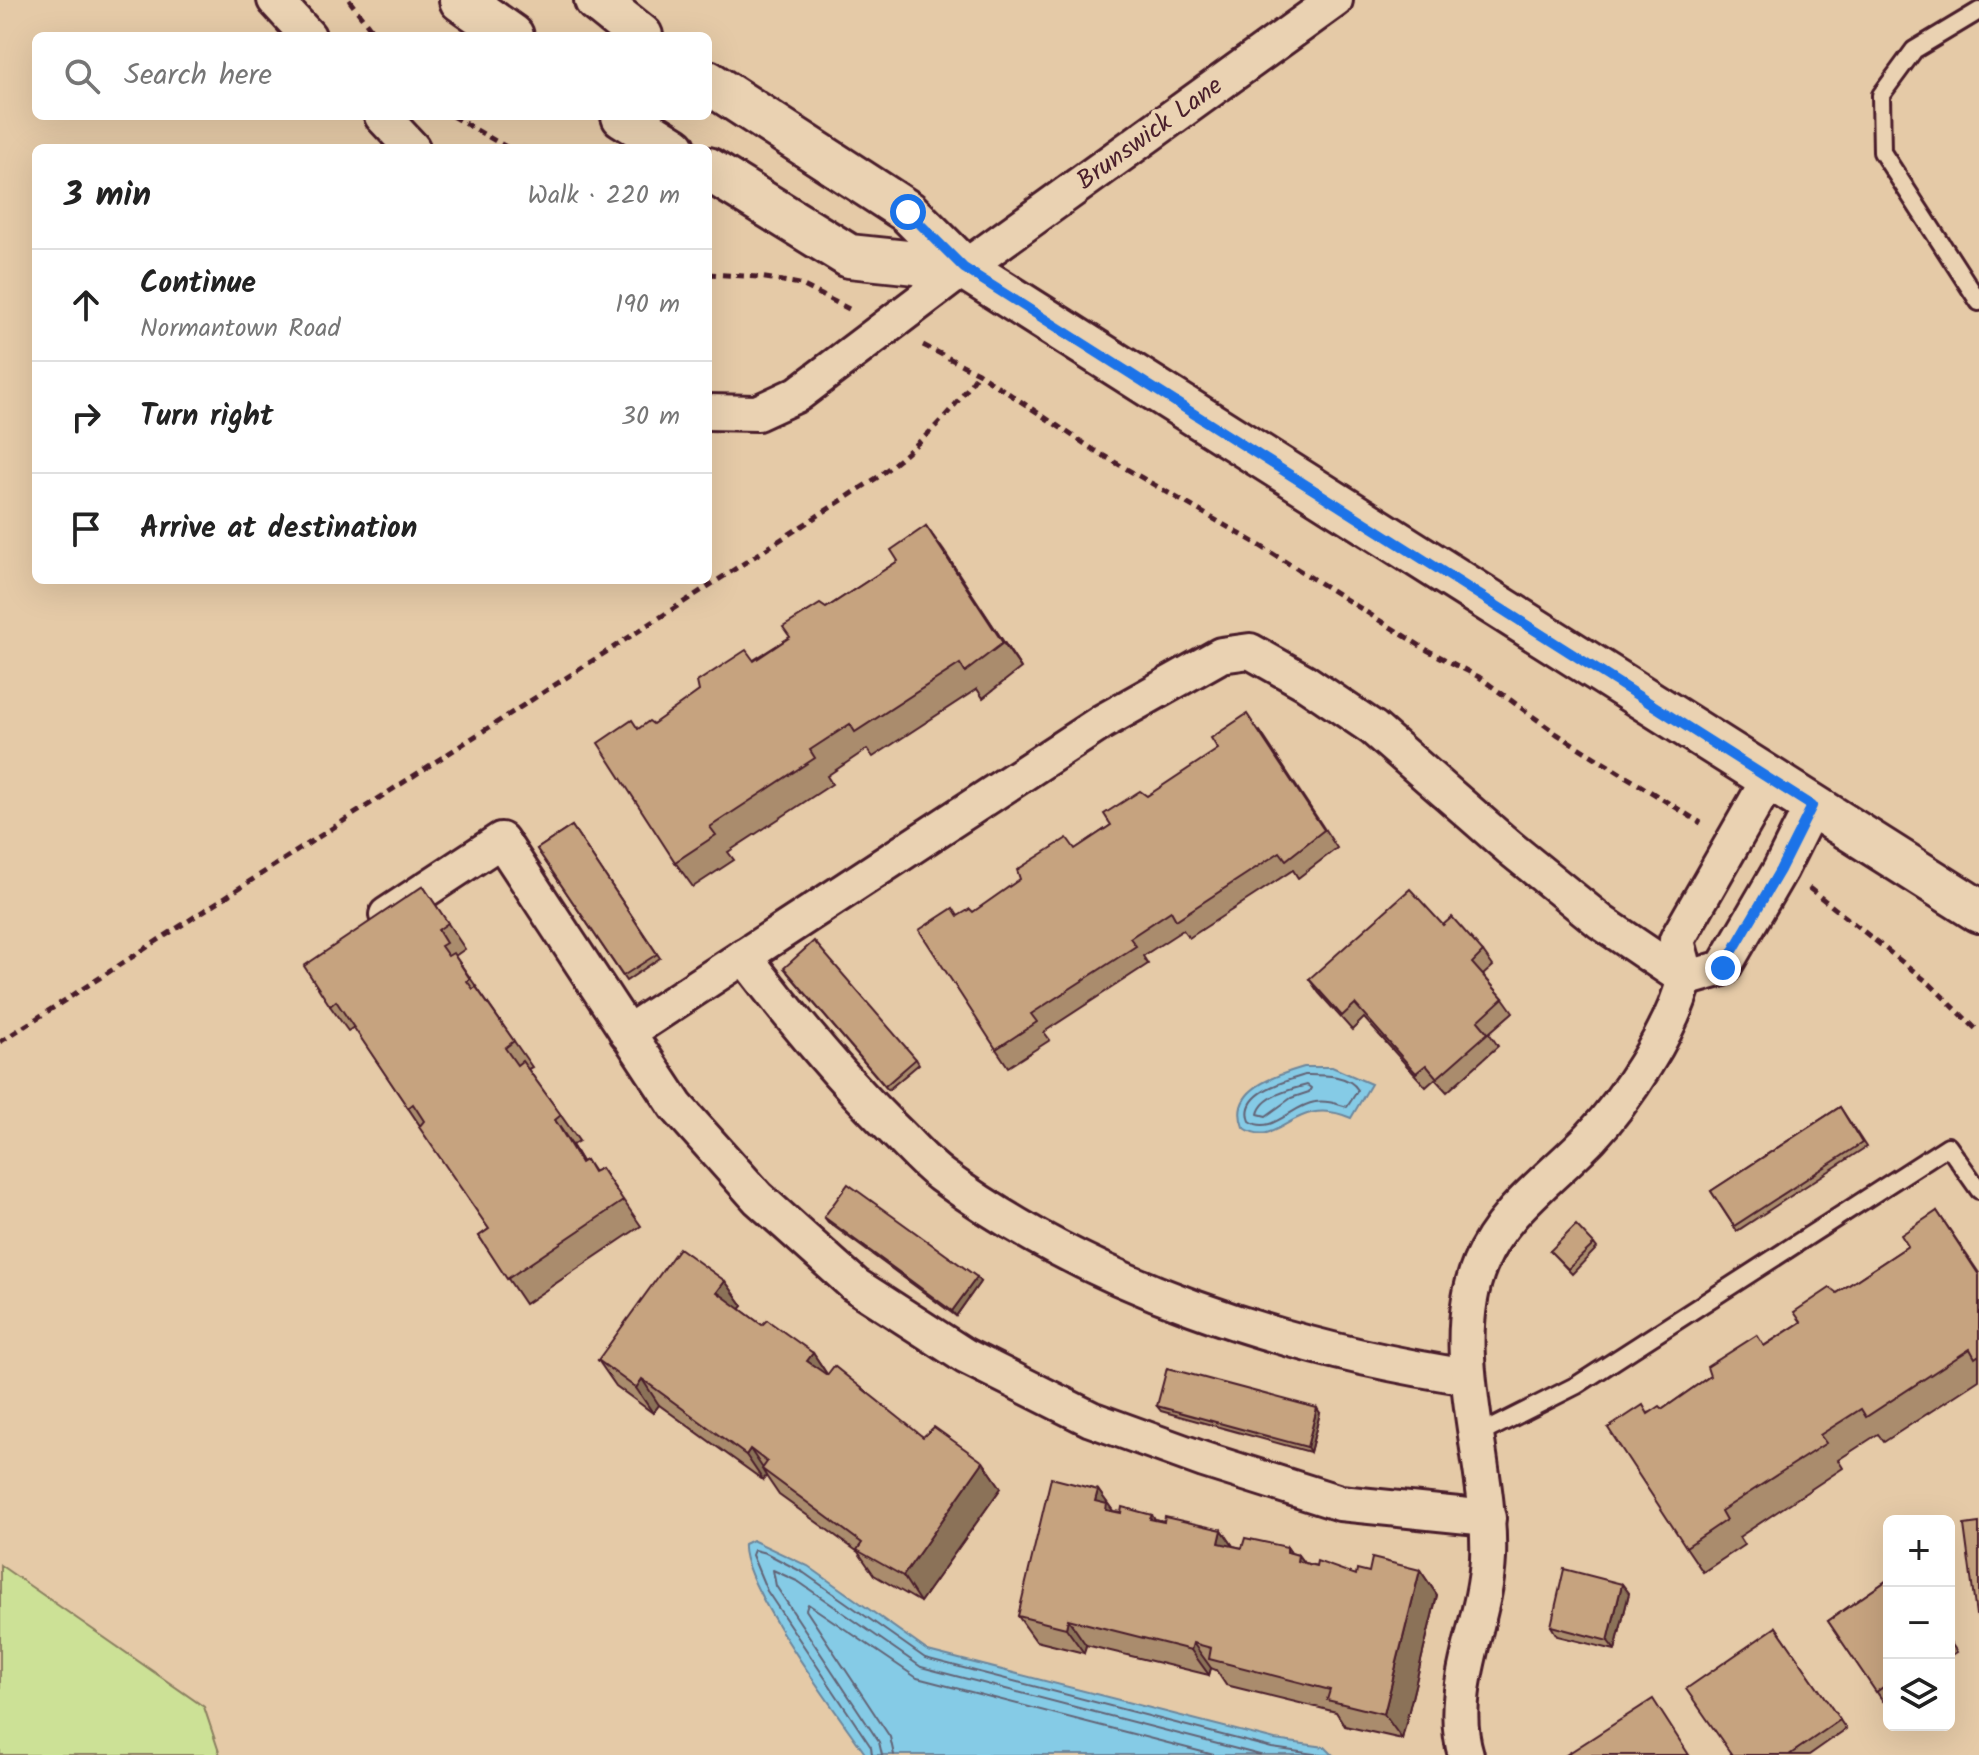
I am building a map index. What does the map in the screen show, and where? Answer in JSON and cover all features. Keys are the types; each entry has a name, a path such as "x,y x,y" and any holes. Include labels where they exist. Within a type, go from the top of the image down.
{"street":[{"path":"275,0 304,32"},
{"path":"461,0 506,32"},
{"path":"596,0 636,32"},
{"name":"Brunswick Lane","path":"712,412 757,413 798,394 964,268 1335,0"},
{"path":"712,85 908,212 964,268 1979,911"},
{"path":"386,120 408,144"},
{"path":"629,120 668,144"},
{"path":"712,171 849,256 964,268"},
{"path":"627,1033 1102,722 1221,655 1250,651 1305,682 1373,728 1510,848 1601,922 1685,979"},
{"path":"1466,1755 1460,1735 1462,1690 1488,1562 1488,1518 1468,1377 1466,1324 1480,1264 1507,1218 1593,1135 1626,1091 1666,1026 1685,979 1677,940 1769,779"},
{"path":"1685,979 1723,968 1780,870 1812,806"},
{"path":"359,933 501,840 676,1106 758,1198 855,1285 965,1356 1091,1419 1204,1460 1340,1503 1488,1518"},
{"path":"744,956 790,1017 866,1103 940,1175 1029,1232 1136,1285 1255,1327 1382,1364 1468,1377"}],"lane":[{"path":"1979,11 1914,50 1881,95 1882,152 1979,302"},
{"path":"1478,1435 1577,1385 1948,1146 1979,1190"}],"path":[{"path":"349,0 373,32"},
{"path":"459,120 501,144"},
{"path":"712,584 878,477 937,427 958,405 978,373 1097,452 1254,542 1427,650 1479,677 1557,734 1732,841"},
{"path":"0,1042 712,584"},
{"path":"1780,870 1806,886 1930,984 1979,1032"}],"green space":[{"path":"0,1565 204,1707 220,1755 0,1755"}],"water":[{"path":"1304,1067 1332,1067 1371,1084 1351,1118 1331,1112 1314,1112 1267,1133 1256,1133 1243,1127 1240,1114 1242,1103 1249,1093 1269,1079"},
{"path":"752,1540 808,1566 928,1651 1275,1740 1325,1747 1333,1755 866,1755 793,1650 758,1589 747,1563 744,1544"}],"building":[{"path":"926,526 1003,643 965,672 960,664 855,732 850,724 810,750 815,758 710,827 716,835 675,862 598,743 632,720 638,729 649,721 653,724 699,691 697,682 746,650 754,661 790,637 783,627 820,604 826,608 898,561 891,550"},
{"path":"1247,714 1324,830 1286,860 1280,852 1176,920 1171,911 1130,938 1136,946 1031,1014 1037,1022 996,1049 919,930 953,908 958,916 970,909 973,912 1020,879 1017,870 1067,838 1075,849 1111,825 1104,814 1140,791 1147,796 1218,749 1211,738"},
{"path":"572,826 657,954 623,976 537,849"},
{"path":"423,886 448,923 438,930 446,943 441,946 448,956 453,953 470,979 467,981 473,989 476,987 514,1041 505,1048 517,1065 522,1061 561,1115 555,1120 581,1163 586,1160 593,1172 601,1168 623,1201 507,1279 479,1236 489,1229 419,1127 424,1121 413,1104 408,1108 336,1001 330,1006 304,966"},
{"path":"1410,889 1443,925 1452,917 1483,952 1472,963 1503,998 1478,1021 1488,1033 1437,1078 1426,1065 1416,1073 1355,1004 1342,1016 1309,979"},
{"path":"814,941 916,1059 885,1086 784,968"},
{"path":"1840,1107 1862,1143 1734,1226 1711,1191"},
{"path":"848,1184 977,1277 952,1311 824,1217"},
{"path":"1937,1211 1979,1275 1979,1355 1975,1358 1970,1349 1866,1417 1861,1409 1820,1435 1826,1443 1721,1511 1726,1520 1686,1547 1608,1428 1643,1405 1648,1414 1660,1406 1663,1409 1710,1376 1707,1367 1757,1335 1764,1346 1801,1322 1794,1312 1830,1288 1837,1293 1908,1246 1901,1235"},
{"path":"1576,1225 1594,1244 1568,1269 1550,1251"},
{"path":"679,1248 725,1281 717,1292 762,1325 767,1320 813,1353 807,1361 827,1375 834,1366 923,1437 934,1427 983,1462 903,1576 857,1550 862,1543 762,1469 767,1462 750,1449 746,1455 642,1379 636,1388 598,1360"},
{"path":"1167,1368 1317,1408 1307,1447 1157,1406"},
{"path":"1051,1478 1098,1490 1095,1501 1107,1504 1106,1510 1121,1513 1122,1507 1152,1515 1150,1519 1164,1522 1165,1517 1222,1530 1219,1543 1242,1548 1245,1538 1287,1547 1287,1552 1298,1555 1297,1561 1316,1566 1317,1561 1356,1575 1357,1569 1369,1572 1372,1558 1420,1570 1384,1714 1327,1700 1330,1690 1209,1659 1211,1648 1193,1643 1191,1650 1068,1619 1066,1628 1018,1616"},
{"path":"1979,1523 1979,1614 1976,1615 1964,1525"},
{"path":"1564,1569 1622,1584 1608,1641 1551,1626"},
{"path":"1883,1583 1883,1687 1876,1692 1828,1621"},
{"path":"1776,1627 1840,1720 1789,1755 1732,1755 1686,1689"},
{"path":"1653,1699 1689,1755 1566,1755"}],"route":[{"path":"908,212 964,268 1812,806 1780,870 1723,968"}]}
